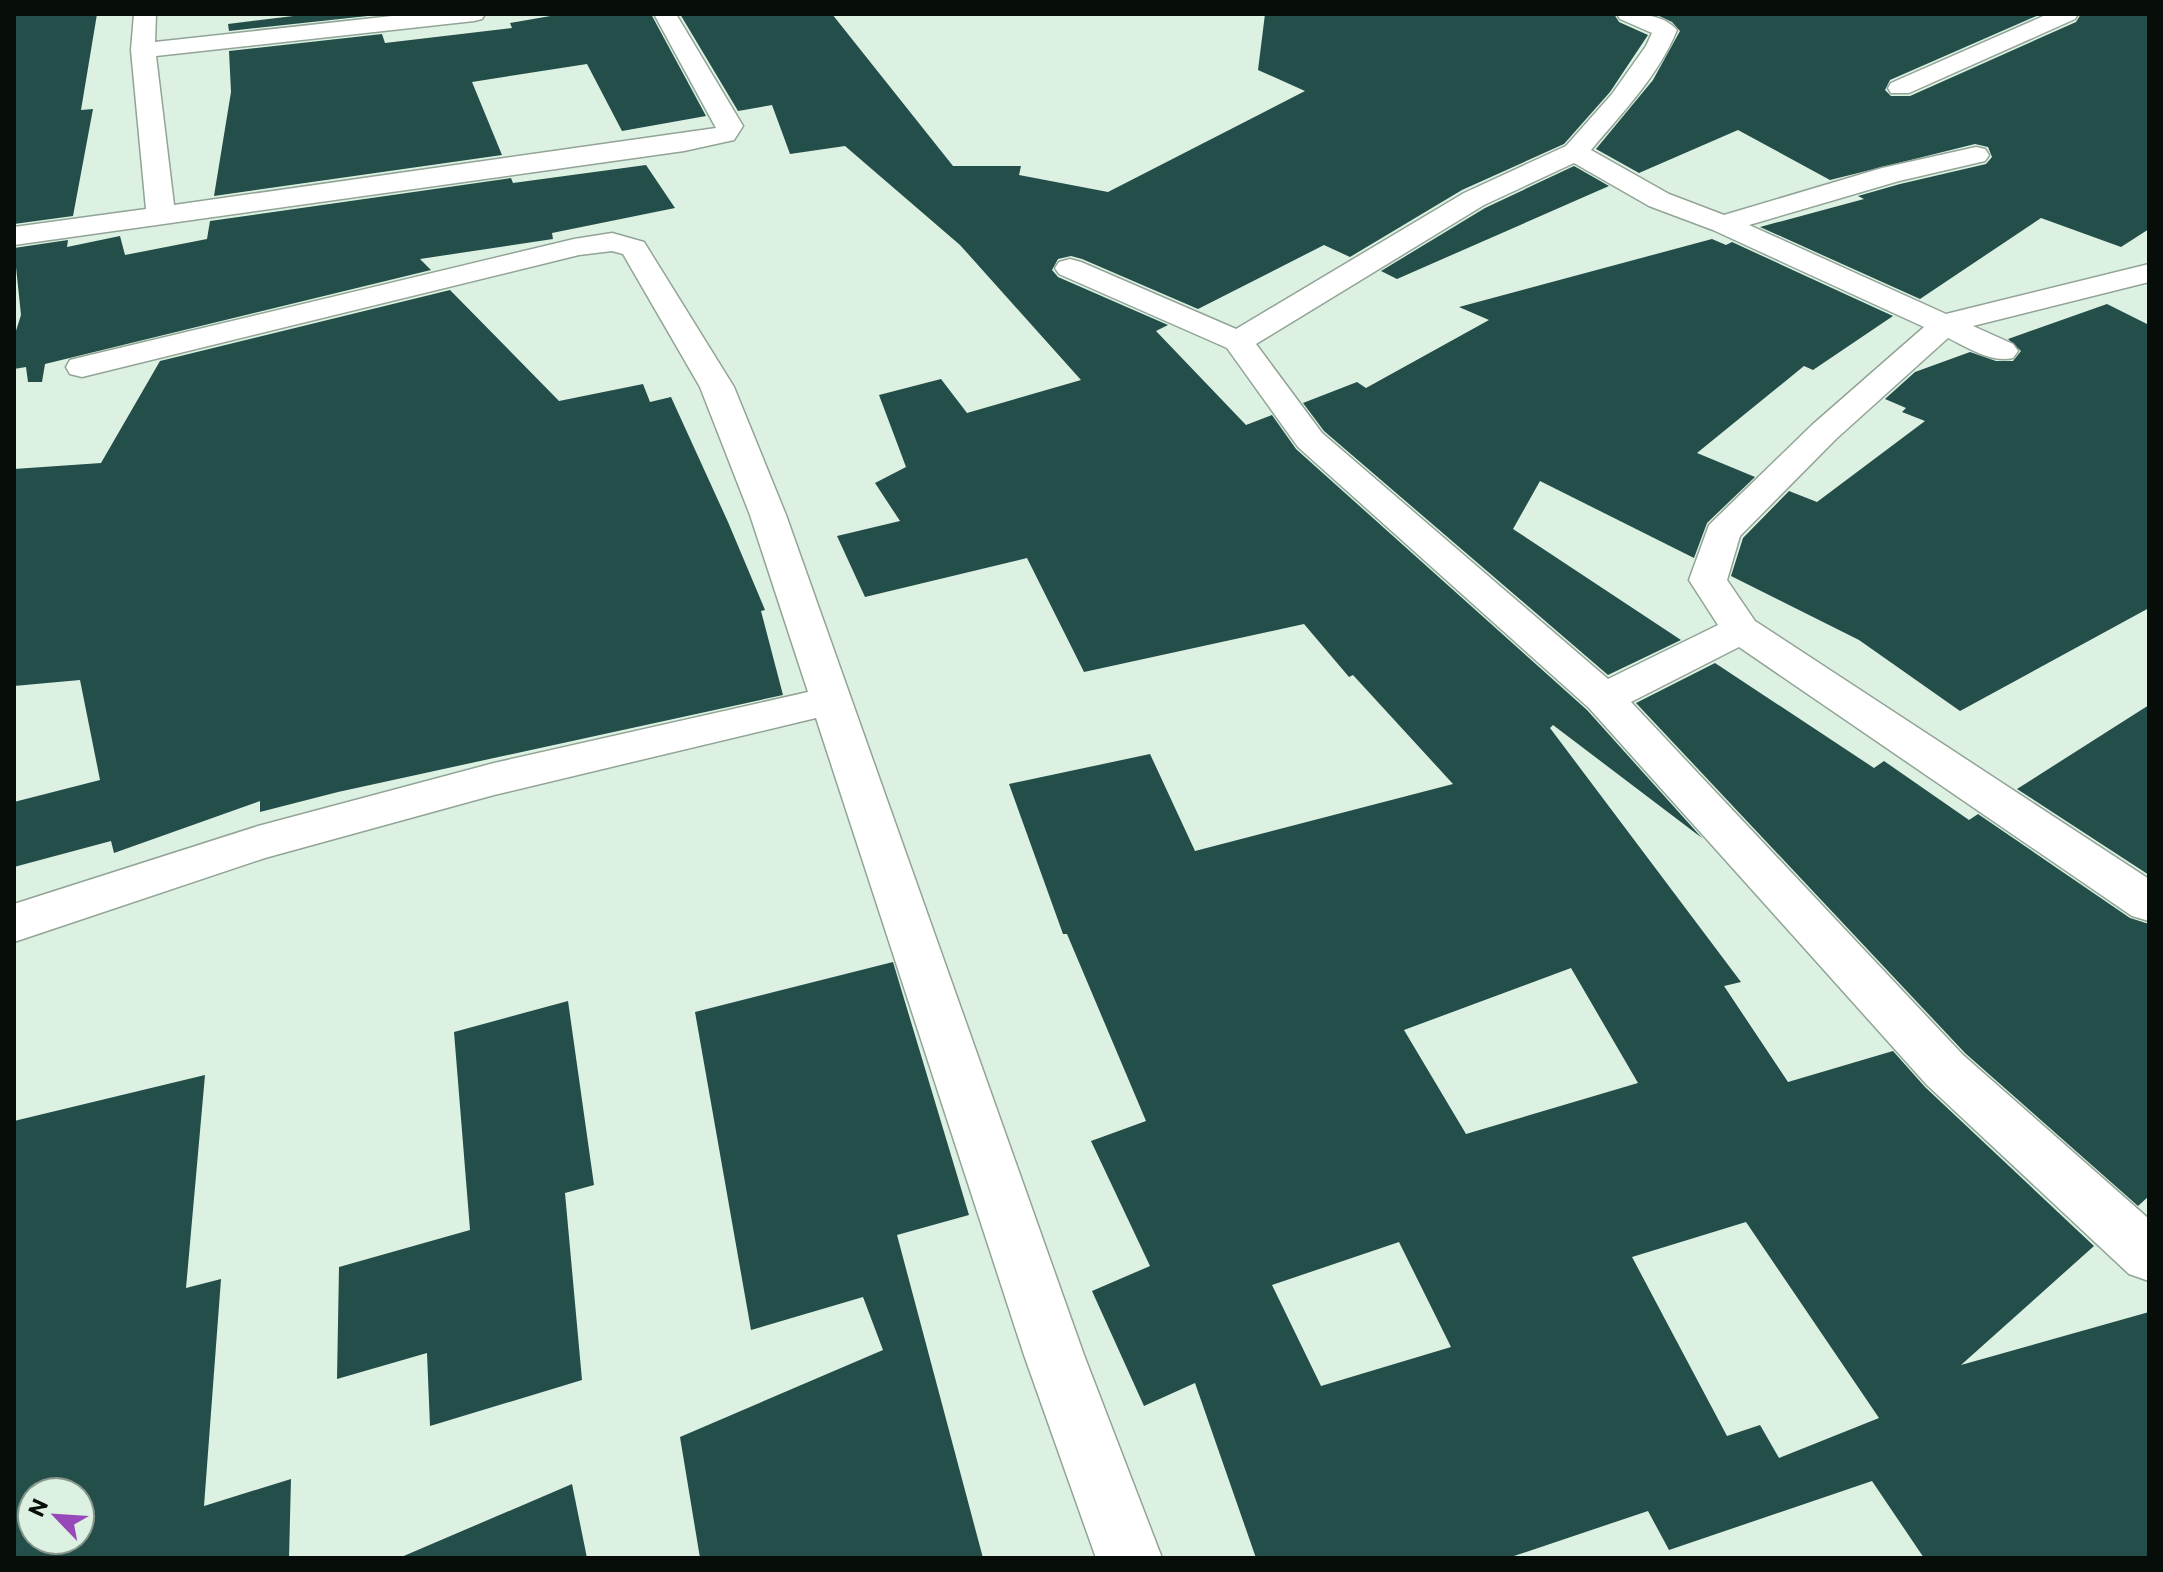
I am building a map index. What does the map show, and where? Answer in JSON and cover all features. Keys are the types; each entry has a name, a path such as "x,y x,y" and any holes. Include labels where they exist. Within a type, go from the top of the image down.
{"street":[{"path":"145,14 143,50 161,215"},
{"path":"143,50 474,14"},
{"path":"14,236 694,141 725,134 730,126 665,14"},
{"path":"1238,341 1474,199 1575,152 1621,99 1658,47 1665,30 1628,14"},
{"path":"1900,88 2067,14"},
{"path":"1575,152 1659,200 1723,224 1947,323 2002,351"},
{"path":"1723,224 1892,174 1976,155"},
{"path":"82,367 538,257 610,242 626,243 634,248 717,387 768,515 1054,1355 1129,1558"},
{"path":"1070,268 1238,341 1310,440 1604,698 1945,1070 2149,1255"},
{"path":"2149,273 1947,323 1824,432 1722,533 1708,580 1741,630 2149,903"},
{"path":"1604,698 1741,630"},
{"path":"14,923 258,843 494,779 830,701"}],"building":[{"path":"14,14 97,14 81,110 93,109 73,216 14,224"},
{"path":"310,14 377,15 229,31 228,24"},
{"path":"562,14 651,14 706,116 622,131 587,64 472,82 502,155 214,196 231,92 229,51 382,34 385,43 512,28 510,23"},
{"path":"680,14 832,14 953,166 1021,166 1019,175 1108,192 1305,91 1258,70 1265,14 1614,14 1619,22 1648,35 1610,92 1564,144 1462,190 1350,257 1324,245 1198,309 1071,256 1058,259 1052,270 1058,277 1168,325 1156,331 1246,425 1272,415 1296,449 1587,710 1702,838 1553,725 1550,728 1741,982 1724,986 1788,1082 1893,1051 1925,1087 2094,1246 1961,1365 2149,1312 2149,1558 1924,1558 1872,1481 1669,1550 1648,1511 1508,1558 1256,1558 1195,1383 1144,1406 1092,1291 1150,1266 1091,1141 1146,1121 1067,934 1063,934 1009,784 1150,754 1195,851 1453,784 1353,675 1349,677 1304,624 1084,672 1027,558 865,597 837,536 900,521 875,483 906,467 879,395 941,379 967,413 1081,380 960,245 845,146 790,154 772,105 738,111","holes":["1571,968 1638,1083 1466,1134 1404,1030","1746,1222 1879,1418 1779,1458 1760,1425 1727,1436 1632,1257","1399,1242 1451,1347 1321,1386 1272,1285"]},
{"path":"1655,14 2041,14 1890,80 1885,90 1891,96 1910,96 2076,22 2081,14 2149,14 2149,229 2121,247 2041,218 1920,299 1760,227 1864,199 1858,196 1900,184 1986,164 1992,157 1988,147 1975,144 1830,180 1738,130 1639,173 1596,149 1653,80 1680,31 1672,22"},
{"path":"646,165 675,208 552,233 553,239 420,259 431,270 45,364 42,382 28,382 26,367 14,369 14,337 21,315 14,248 68,240 67,247 120,236 125,255 207,239 210,221 511,178 513,183"},
{"path":"1574,166 1609,186 1397,279 1381,271 1485,208"},
{"path":"1712,239 1726,245 1732,242 1893,316 1813,370 1804,366 1697,453 1755,477 1707,523 1694,558 1540,481 1513,529 1681,640 1608,675 1324,431 1303,403 1357,382 1366,388 1489,320 1459,307"},
{"path":"450,290 559,401 643,384 650,402 671,397 765,610 761,611 783,695 338,792 260,812 260,801 114,853 111,841 14,867 14,802 100,780 80,680 14,686 14,469 101,463 160,361"},
{"path":"2107,304 2149,325 2149,608 1960,711 1859,640 1731,576 1743,538 1789,491 1817,502 1925,421 1902,412 1906,408 1885,399 1915,372 1970,352 1996,361 2013,361 2021,351 2008,339"},
{"path":"1715,663 1874,768 1884,761 1969,820 1978,814 2130,918 2149,924 2149,1196 2138,1206 1965,1053 1636,703"},
{"path":"2149,705 2149,875 2017,789"},
{"path":"893,962 969,1215 897,1235 983,1558 700,1558 680,1437 883,1350 863,1297 751,1330 695,1012"},
{"path":"568,1001 594,1185 565,1193 582,1380 430,1426 427,1353 337,1379 339,1267 470,1230 454,1032"},
{"path":"205,1075 186,1288 221,1279 204,1506 291,1479 289,1558 14,1558 14,1121"},
{"path":"572,1484 587,1558 399,1558"}]}
